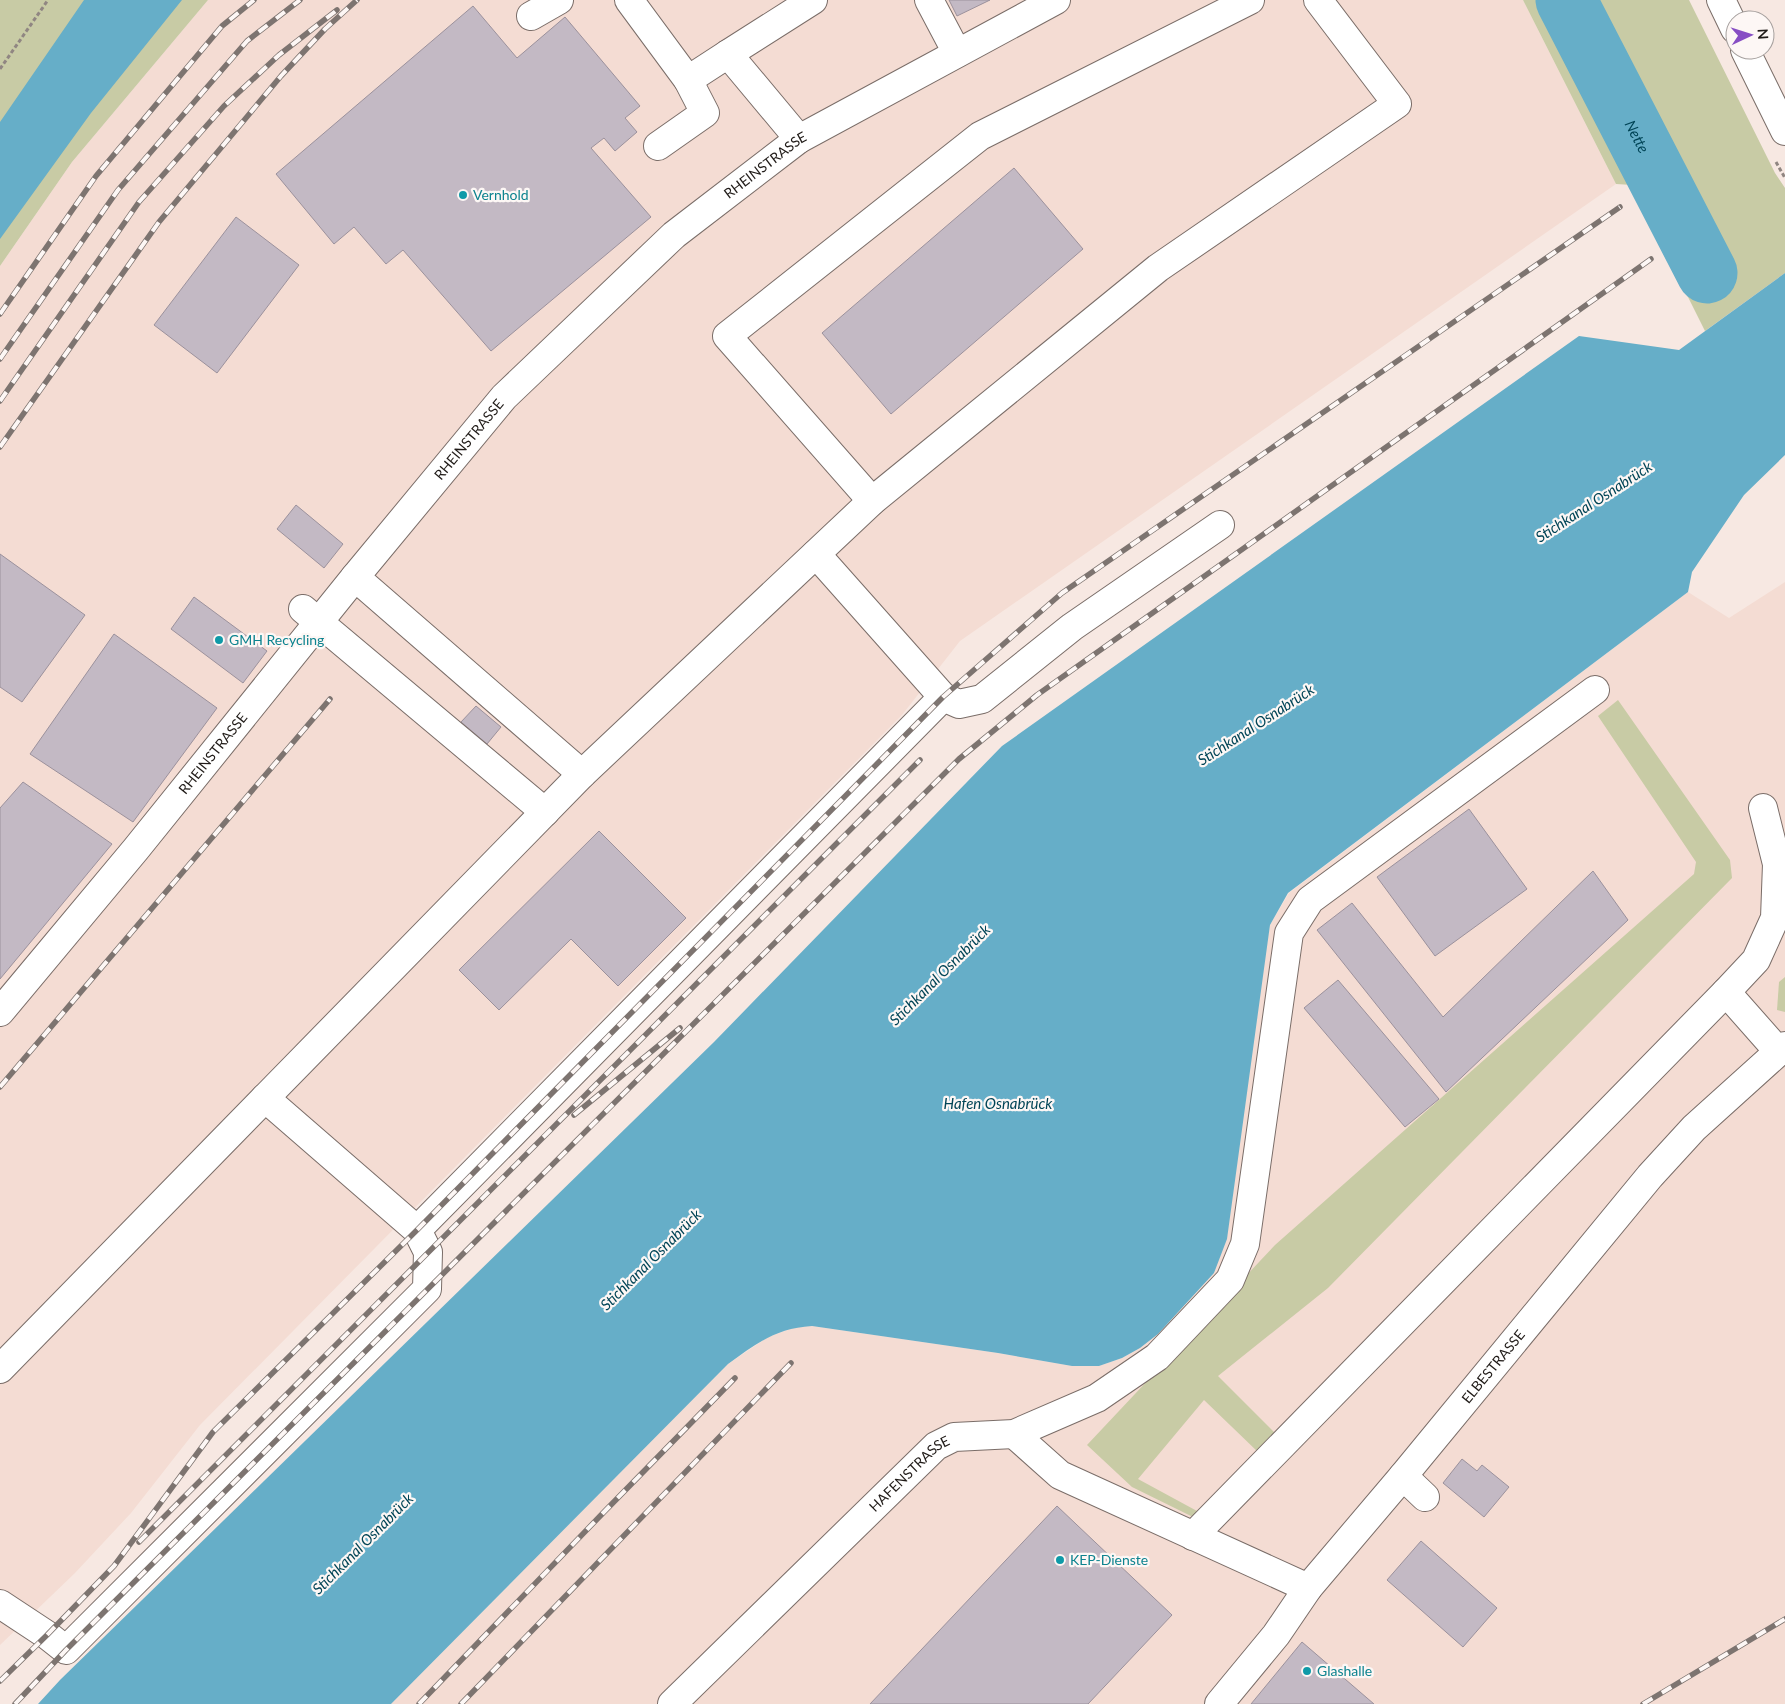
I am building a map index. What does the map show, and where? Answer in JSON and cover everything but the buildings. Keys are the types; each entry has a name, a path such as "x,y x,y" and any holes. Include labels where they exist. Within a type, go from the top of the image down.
{"street":[{"path":"531,16 559,0"},
{"path":"629,0 688,80 705,113 658,146"},
{"path":"688,80 814,0"},
{"path":"929,0 957,54"},
{"name":"RHEINSTRASSE","path":"0,1012 136,849 310,617 355,577 504,397 674,235 799,139 1056,0"},
{"path":"872,501 727,336 980,136 1250,0"},
{"path":"0,1369 582,774 872,501 1158,268 1397,104 1318,0"},
{"path":"728,54 799,139"},
{"path":"1750,60 1785,131"},
{"path":"816,554 943,697 959,704 982,700 1072,627 1220,525"},
{"path":"355,577 582,774"},
{"path":"310,617 545,812"},
{"path":"1308,1588 1060,1475 1014,1434 1097,1398 1157,1357 1230,1280 1245,1244 1289,933 1310,900 1595,690"},
{"path":"417,1230 943,697"},
{"path":"1193,1536 1756,960 1775,918 1777,864 1763,808"},
{"path":"1726,992 1782,1049"},
{"name":"ELBESTRASSE","path":"1219,1704 1276,1635 1308,1588 1403,1476 1650,1176 1694,1128 1782,1049"},
{"path":"0,1604 66,1650 427,1289 428,1252 417,1230 265,1098"},
{"name":"HAFENSTRASSE","path":"672,1704 936,1446 954,1437 1014,1434"},
{"path":"1403,1476 1425,1497"}],"path":[{"path":"0,69 48,0"}],"shaded area":[{"path":"208,0 1523,0 1616,184 960,641 902,715 200,1425 131,1513 75,1573 0,1645 0,266 72,162"},
{"path":"1785,582 1785,1704 391,1704 728,1364 768,1337 796,1327 812,1326 998,1353 1072,1366 1099,1366 1122,1358 1140,1348 1158,1334 1214,1273 1270,925 1289,893 1688,592 1729,618"}],"green space":[{"path":"0,0 208,0 72,162 0,266"},
{"path":"1523,0 1689,0 1775,173 1785,188 1785,273 1705,331 1632,185 1616,184"},
{"path":"1618,700 1730,860 1732,878 1328,1288 1218,1376 1277,1435 1259,1453 1204,1400 1138,1479 1197,1511 1193,1517 1132,1487 1087,1445 1275,1245 1694,874 1696,862 1598,716"},
{"path":"1785,977 1785,1012 1777,1010 1779,982"}],"water":[{"path":"84,0 182,0 91,113 0,239 0,122"},
{"name":"Hafen Osnabrück","path":"1785,273 1785,455 1744,495 1692,572 1688,592 1288,893 1270,925 1227,1239 1214,1273 1158,1334 1140,1348 1122,1358 1099,1366 1072,1366 998,1353 812,1326 788,1330 767,1338 728,1364 391,1704 38,1704 60,1680 714,1042 1002,746 1579,336 1679,350"}],"waterway":[{"name":"Nette","path":"1566,0 1707,273"}],"railway":[{"path":"0,314 96,176 222,26 254,0"},
{"path":"0,359 118,190 247,41 300,0"},
{"path":"0,447 159,222 281,76 325,29 357,0"},
{"path":"0,401 139,202 224,106 279,55 337,10"},
{"path":"0,1681 114,1566 213,1432 417,1230 943,697 1062,593 1620,207"},
{"path":"15,1704 66,1650 959,759 1037,695 1651,259"},
{"path":"0,1087 330,699"},
{"path":"139,1542 920,760"},
{"path":"574,1115 680,1028"},
{"path":"461,1704 791,1363"},
{"path":"419,1704 735,1378"},
{"path":"1643,1704 1785,1619"}],"place":[{"name":"Vernhold","path":"463,195"},
{"name":"GMH Recycling","path":"219,640"},
{"name":"KEP-Dienste","path":"1060,1560"},
{"name":"Glashalle","path":"1307,1671"}],"water label":[{"name":"Stichkanal Osnabrück","path":"1594,502"},
{"name":"Stichkanal Osnabrück","path":"1256,725"},
{"name":"Stichkanal Osnabrück","path":"940,975"},
{"name":"Stichkanal Osnabrück","path":"651,1260"},
{"name":"Stichkanal Osnabrück","path":"363,1544"}]}
